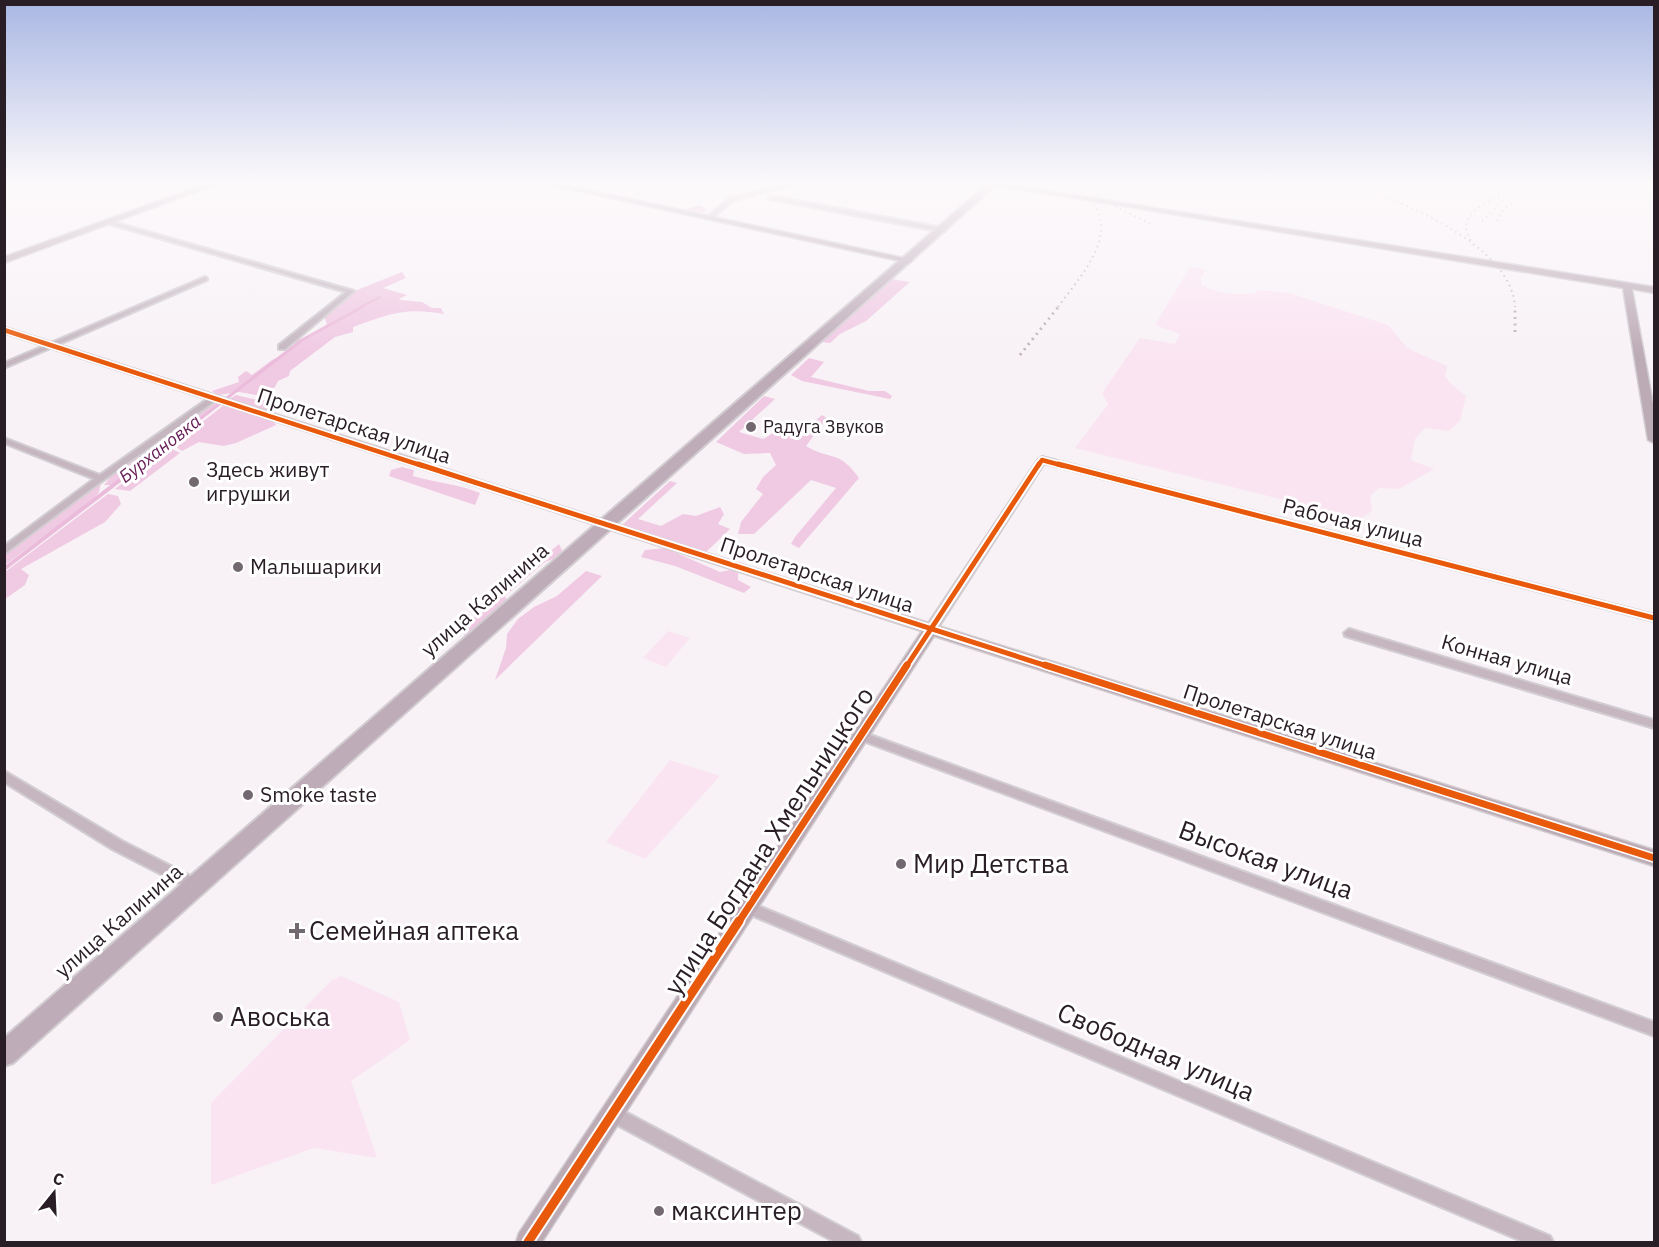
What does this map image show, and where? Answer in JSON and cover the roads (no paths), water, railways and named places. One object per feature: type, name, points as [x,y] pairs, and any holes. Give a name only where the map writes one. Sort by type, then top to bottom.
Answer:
[{"type":"main road","name":"улица Калинина","points":[[4,1054],[931,240]]},
{"type":"street","points":[[4,260],[58,240]]},
{"type":"street","points":[[172,240],[351,291],[282,347]]},
{"type":"street","points":[[815,240],[909,260]]},
{"type":"street","points":[[1345,240],[1654,290]]},
{"type":"street","points":[[4,366],[205,279]]},
{"type":"street","points":[[1627,286],[1654,440]]},
{"type":"street","name":"Пролетарская улица","points":[[4,330],[606,525],[1654,858]]},
{"type":"street","points":[[4,550],[100,478],[221,400]]},
{"type":"street","points":[[4,440],[100,478]]},
{"type":"street","name":"Рабочая улица","points":[[1042,460],[1654,618]]},
{"type":"street","name":"улица Богдана Хмельницкого","points":[[528,1242],[1042,460]]},
{"type":"street","name":"Конная улица","points":[[1349,633],[1654,724]]},
{"type":"street","name":"Высокая улица","points":[[862,736],[1654,1029]]},
{"type":"street","points":[[4,776],[117,845],[195,885]]},
{"type":"street","name":"Свободная улица","points":[[749,908],[1544,1242]]},
{"type":"street","points":[[614,1114],[852,1242]]},
{"type":"waterway","name":"Бурхановка","points":[[361,307],[380,297]]},
{"type":"waterway","name":"Бурхановка","points":[[139,466],[302,340],[364,306]]},
{"type":"waterway","name":"Бурхановка","points":[[4,569],[141,464]]},
{"type":"railway","points":[[1058,307],[1092,258],[1099,240]]},
{"type":"railway","points":[[1468,240],[1473,244]]},
{"type":"railway","points":[[1473,244],[1494,263],[1509,284],[1515,307]]},
{"type":"railway","points":[[1020,355],[1059,306]]},
{"type":"railway","points":[[1515,307],[1515,332]]},
{"type":"place","name":"Радуга Звуков","points":[[751,427]]},
{"type":"place","name":"Здесь живут игрушки","points":[[194,482]]},
{"type":"place","name":"Малышарики","points":[[238,567]]},
{"type":"place","name":"Smoke taste","points":[[248,795]]},
{"type":"place","name":"Мир Детства","points":[[901,864]]},
{"type":"place","name":"Семейная аптека","points":[[297,931]]},
{"type":"place","name":"Авоська","points":[[218,1017]]},
{"type":"place","name":"максинтер","points":[[659,1211]]}]
